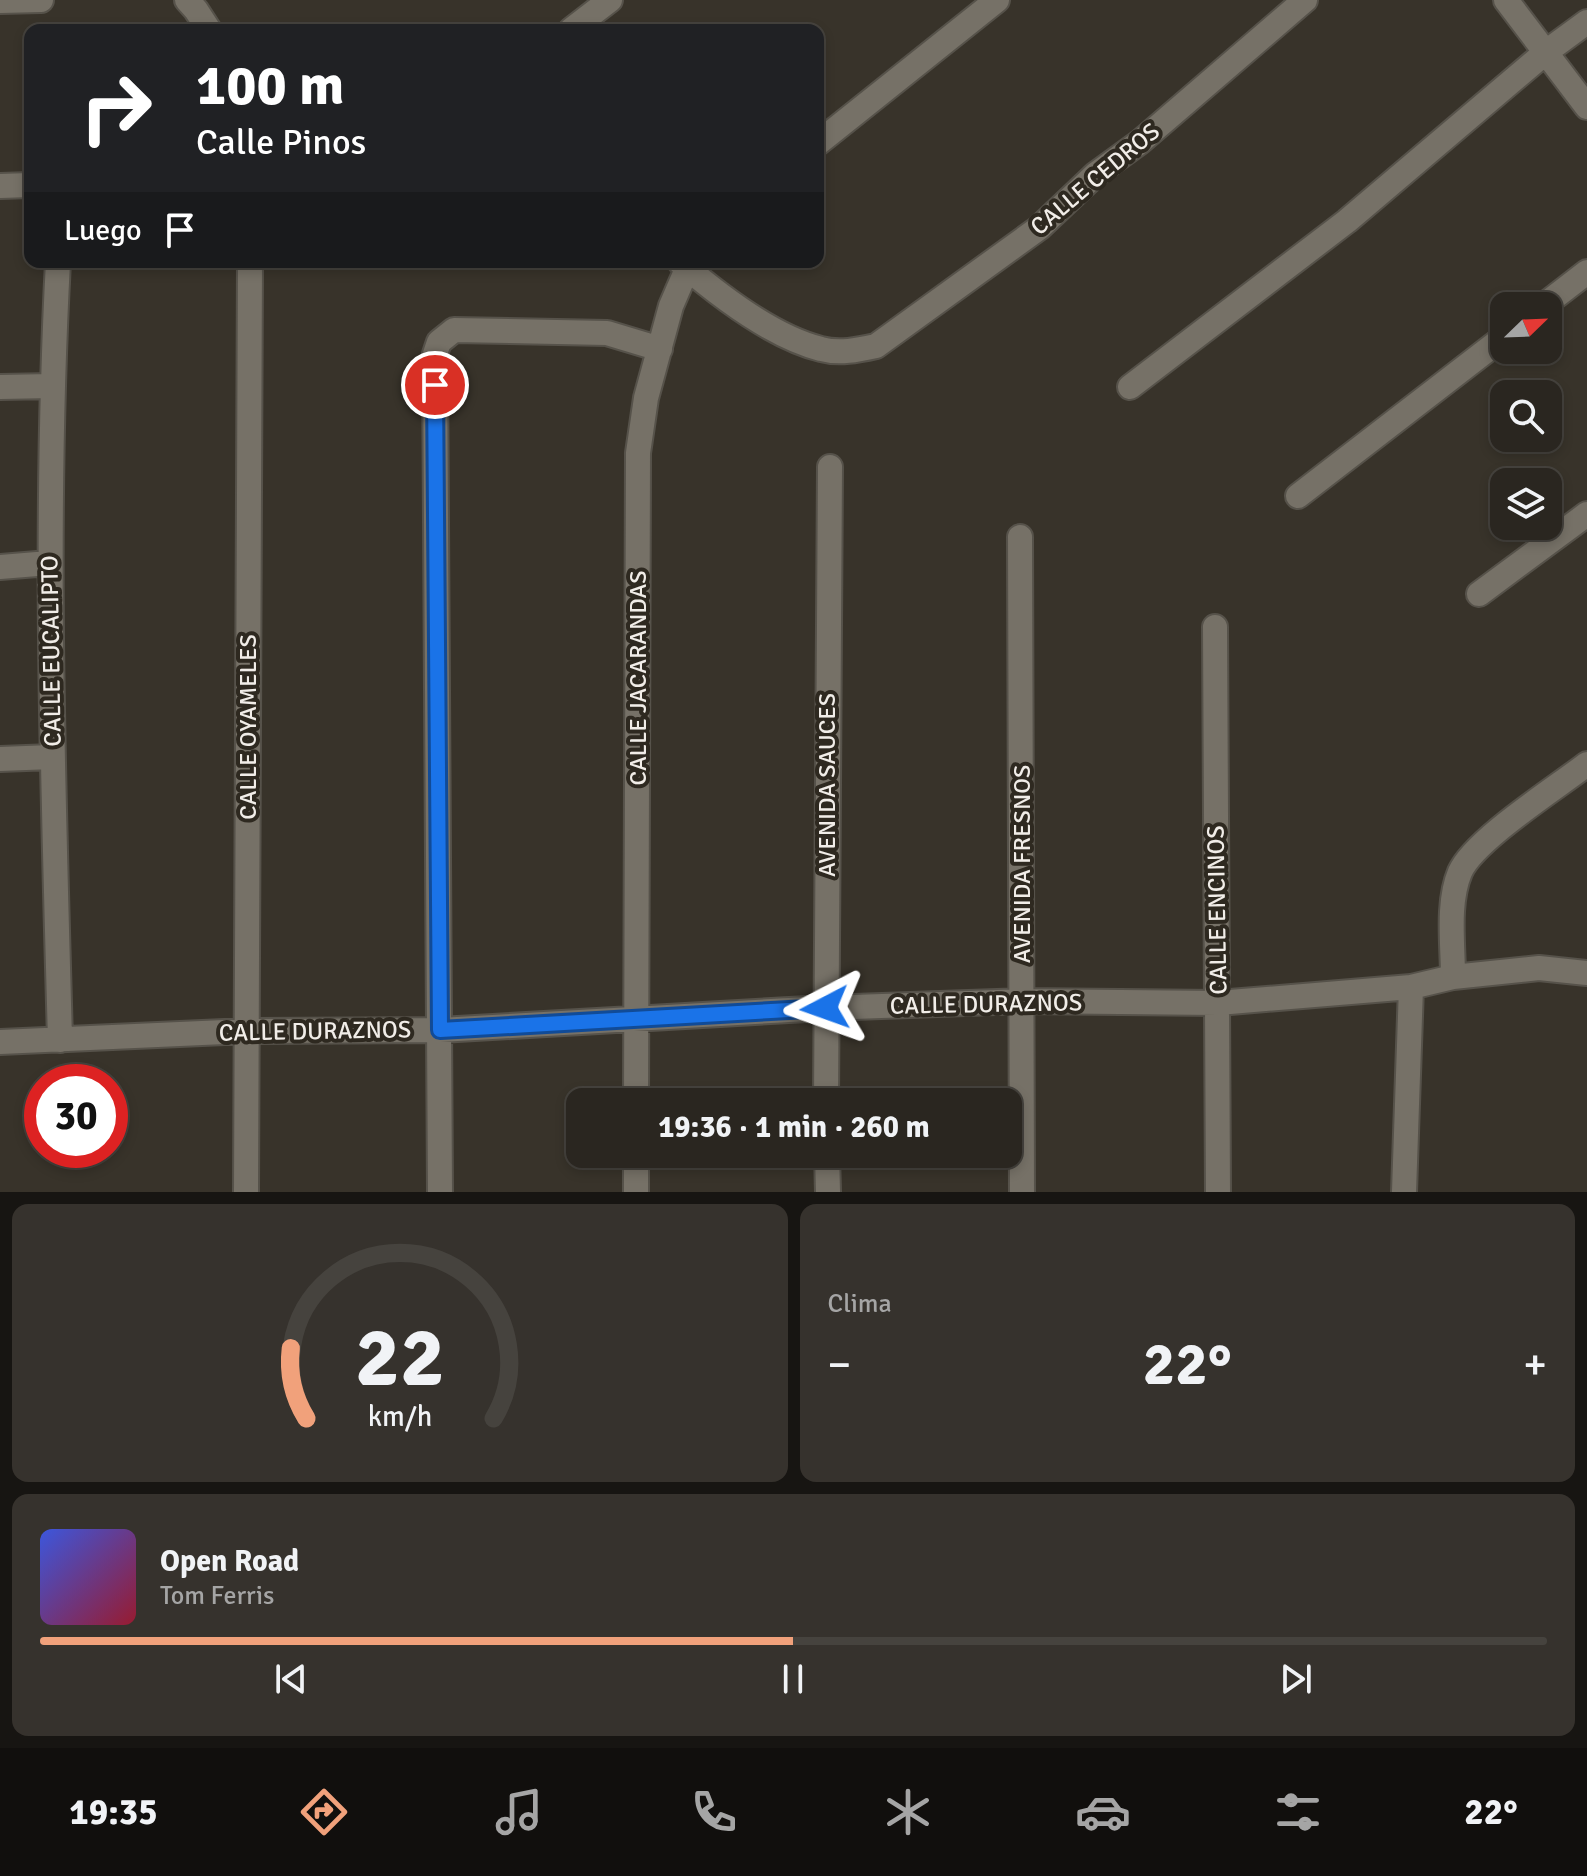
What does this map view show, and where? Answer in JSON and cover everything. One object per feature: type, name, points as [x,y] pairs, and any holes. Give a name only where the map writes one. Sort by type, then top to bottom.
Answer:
[{"type":"street","points":[[0,1],[41,0]]},
{"type":"street","points":[[187,0],[205,24]]},
{"type":"street","points":[[579,24],[610,0]]},
{"type":"street","points":[[824,138],[997,0]]},
{"type":"street","name":"CALLE CEDROS","points":[[690,268],[730,304],[797,340],[822,350],[852,351],[876,346],[1039,228],[1096,174],[1140,142],[1305,0]]},
{"type":"street","points":[[1506,0],[1587,107]]},
{"type":"street","points":[[1130,387],[1347,221],[1546,52],[1587,22]]},
{"type":"street","points":[[0,186],[24,185]]},
{"type":"street","name":"CALLE EUCALIPTO","points":[[58,268],[49,563],[60,1040]]},
{"type":"street","name":"CALLE OYAMELES","points":[[246,1192],[250,268]]},
{"type":"street","name":"CALLE JACARANDAS","points":[[636,1088],[638,453],[646,398],[684,268]]},
{"type":"street","points":[[1561,292],[1587,272]]},
{"type":"street","points":[[440,1192],[435,354],[439,342],[454,330],[607,333],[660,349]]},
{"type":"street","points":[[1298,496],[1490,348]]},
{"type":"street","points":[[0,387],[52,386]]},
{"type":"street","name":"AVENIDA SAUCES","points":[[826,1088],[830,467]]},
{"type":"street","points":[[1479,594],[1587,514]]},
{"type":"street","name":"AVENIDA FRESNOS","points":[[1020,537],[1022,1192]]},
{"type":"street","points":[[0,567],[49,563]]},
{"type":"street","name":"CALLE ENCINOS","points":[[1215,627],[1218,1192]]},
{"type":"street","points":[[0,759],[52,757]]},
{"type":"street","points":[[1453,977],[1453,902],[1460,872],[1476,848],[1587,764]]},
{"type":"street","name":"CALLE DURAZNOS","points":[[0,1042],[247,1031],[440,1030],[825,1008],[1022,1001],[1218,1003],[1411,987],[1453,977],[1539,968],[1587,973]]},
{"type":"street","points":[[1404,1192],[1411,987]]},
{"type":"street","points":[[636,1168],[636,1192]]},
{"type":"street","points":[[827,1168],[828,1192]]},
{"type":"route","points":[[435,385],[440,1030],[825,1008]]}]
